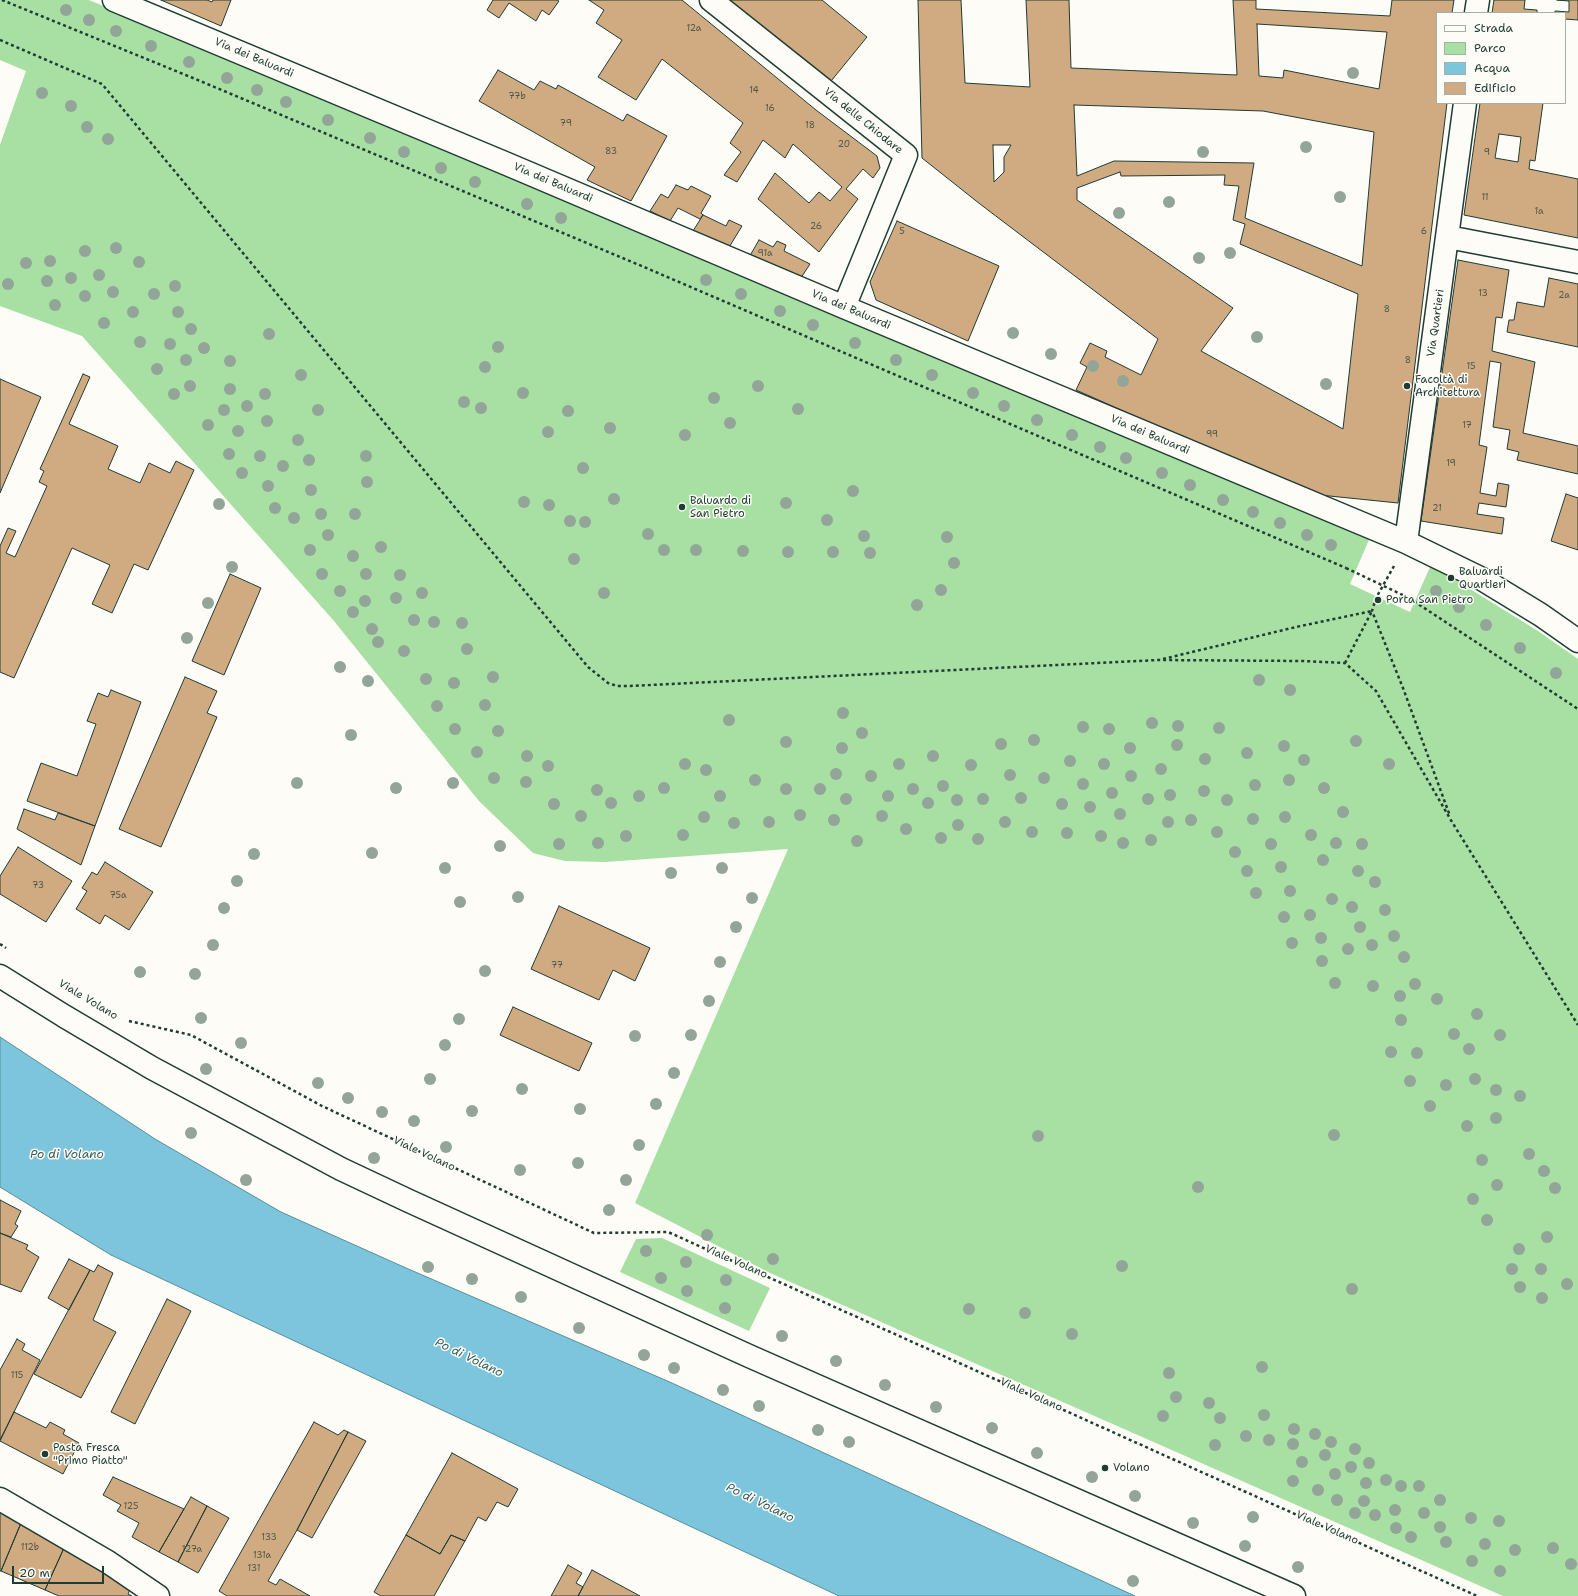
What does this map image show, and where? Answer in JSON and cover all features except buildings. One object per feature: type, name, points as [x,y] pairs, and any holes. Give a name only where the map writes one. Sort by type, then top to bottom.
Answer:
[{"type":"street","name":"Via dei Baluardi","points":[[114,0],[1406,542],[1482,580],[1541,615],[1578,641]]},
{"type":"street","name":"Via delle Chiodare","points":[[711,0],[906,155],[844,307]]},
{"type":"street","points":[[1476,12],[1478,0]]},
{"type":"street","name":"Via Quartieri","points":[[1406,542],[1465,104]]},
{"type":"street","points":[[1448,237],[1578,262]]},
{"type":"street","points":[[0,976],[64,1016],[166,1075],[348,1172],[749,1356],[1294,1596]]},
{"type":"street","points":[[0,1499],[108,1562],[158,1596]]},
{"type":"path","points":[[2,0],[637,264],[1346,568],[1409,598],[1578,709]]},
{"type":"path","points":[[0,40],[102,84],[588,667],[608,683],[617,686],[630,686],[1158,660],[1303,661],[1345,663],[1376,691],[1452,822],[1578,1025]]},
{"type":"path","points":[[1345,663],[1372,611],[1376,598],[1406,542]]},
{"type":"path","points":[[1158,660],[1296,627],[1372,611]]},
{"type":"path","points":[[1372,611],[1403,688],[1452,822]]},
{"type":"path","points":[[0,944],[6,948]]},
{"type":"path","name":"Viale Volano","points":[[122,1019],[191,1034],[322,1106],[594,1233],[668,1232],[1477,1596]]},
{"type":"green space","points":[[0,0],[89,0],[215,52],[1371,535],[1350,584],[1410,612],[1431,565],[1538,631],[1578,659],[1578,1596],[1503,1596],[770,1273],[635,1203],[788,849],[605,862],[565,861],[533,853],[479,801],[334,621],[82,336],[0,306],[0,145],[26,71],[0,60]]},
{"type":"green space","points":[[662,1238],[770,1288],[749,1331],[620,1272],[636,1239]]},
{"type":"water","name":"Po di Volano","points":[[0,1037],[155,1139],[281,1212],[406,1268],[672,1383],[1135,1596],[839,1596],[111,1255],[0,1187]]},
{"type":"place","name":"Facoltà di Architettura","points":[[1407,386]]},
{"type":"place","name":"Baluardo di San Pietro","points":[[682,507]]},
{"type":"place","name":"Baluardi Quartieri","points":[[1451,578]]},
{"type":"place","name":"Porta San Pietro","points":[[1378,600]]},
{"type":"place","name":"Pasta Fresca \"Primo Piatto\"","points":[[45,1454]]},
{"type":"place","name":"Volano","points":[[1105,1468]]}]
